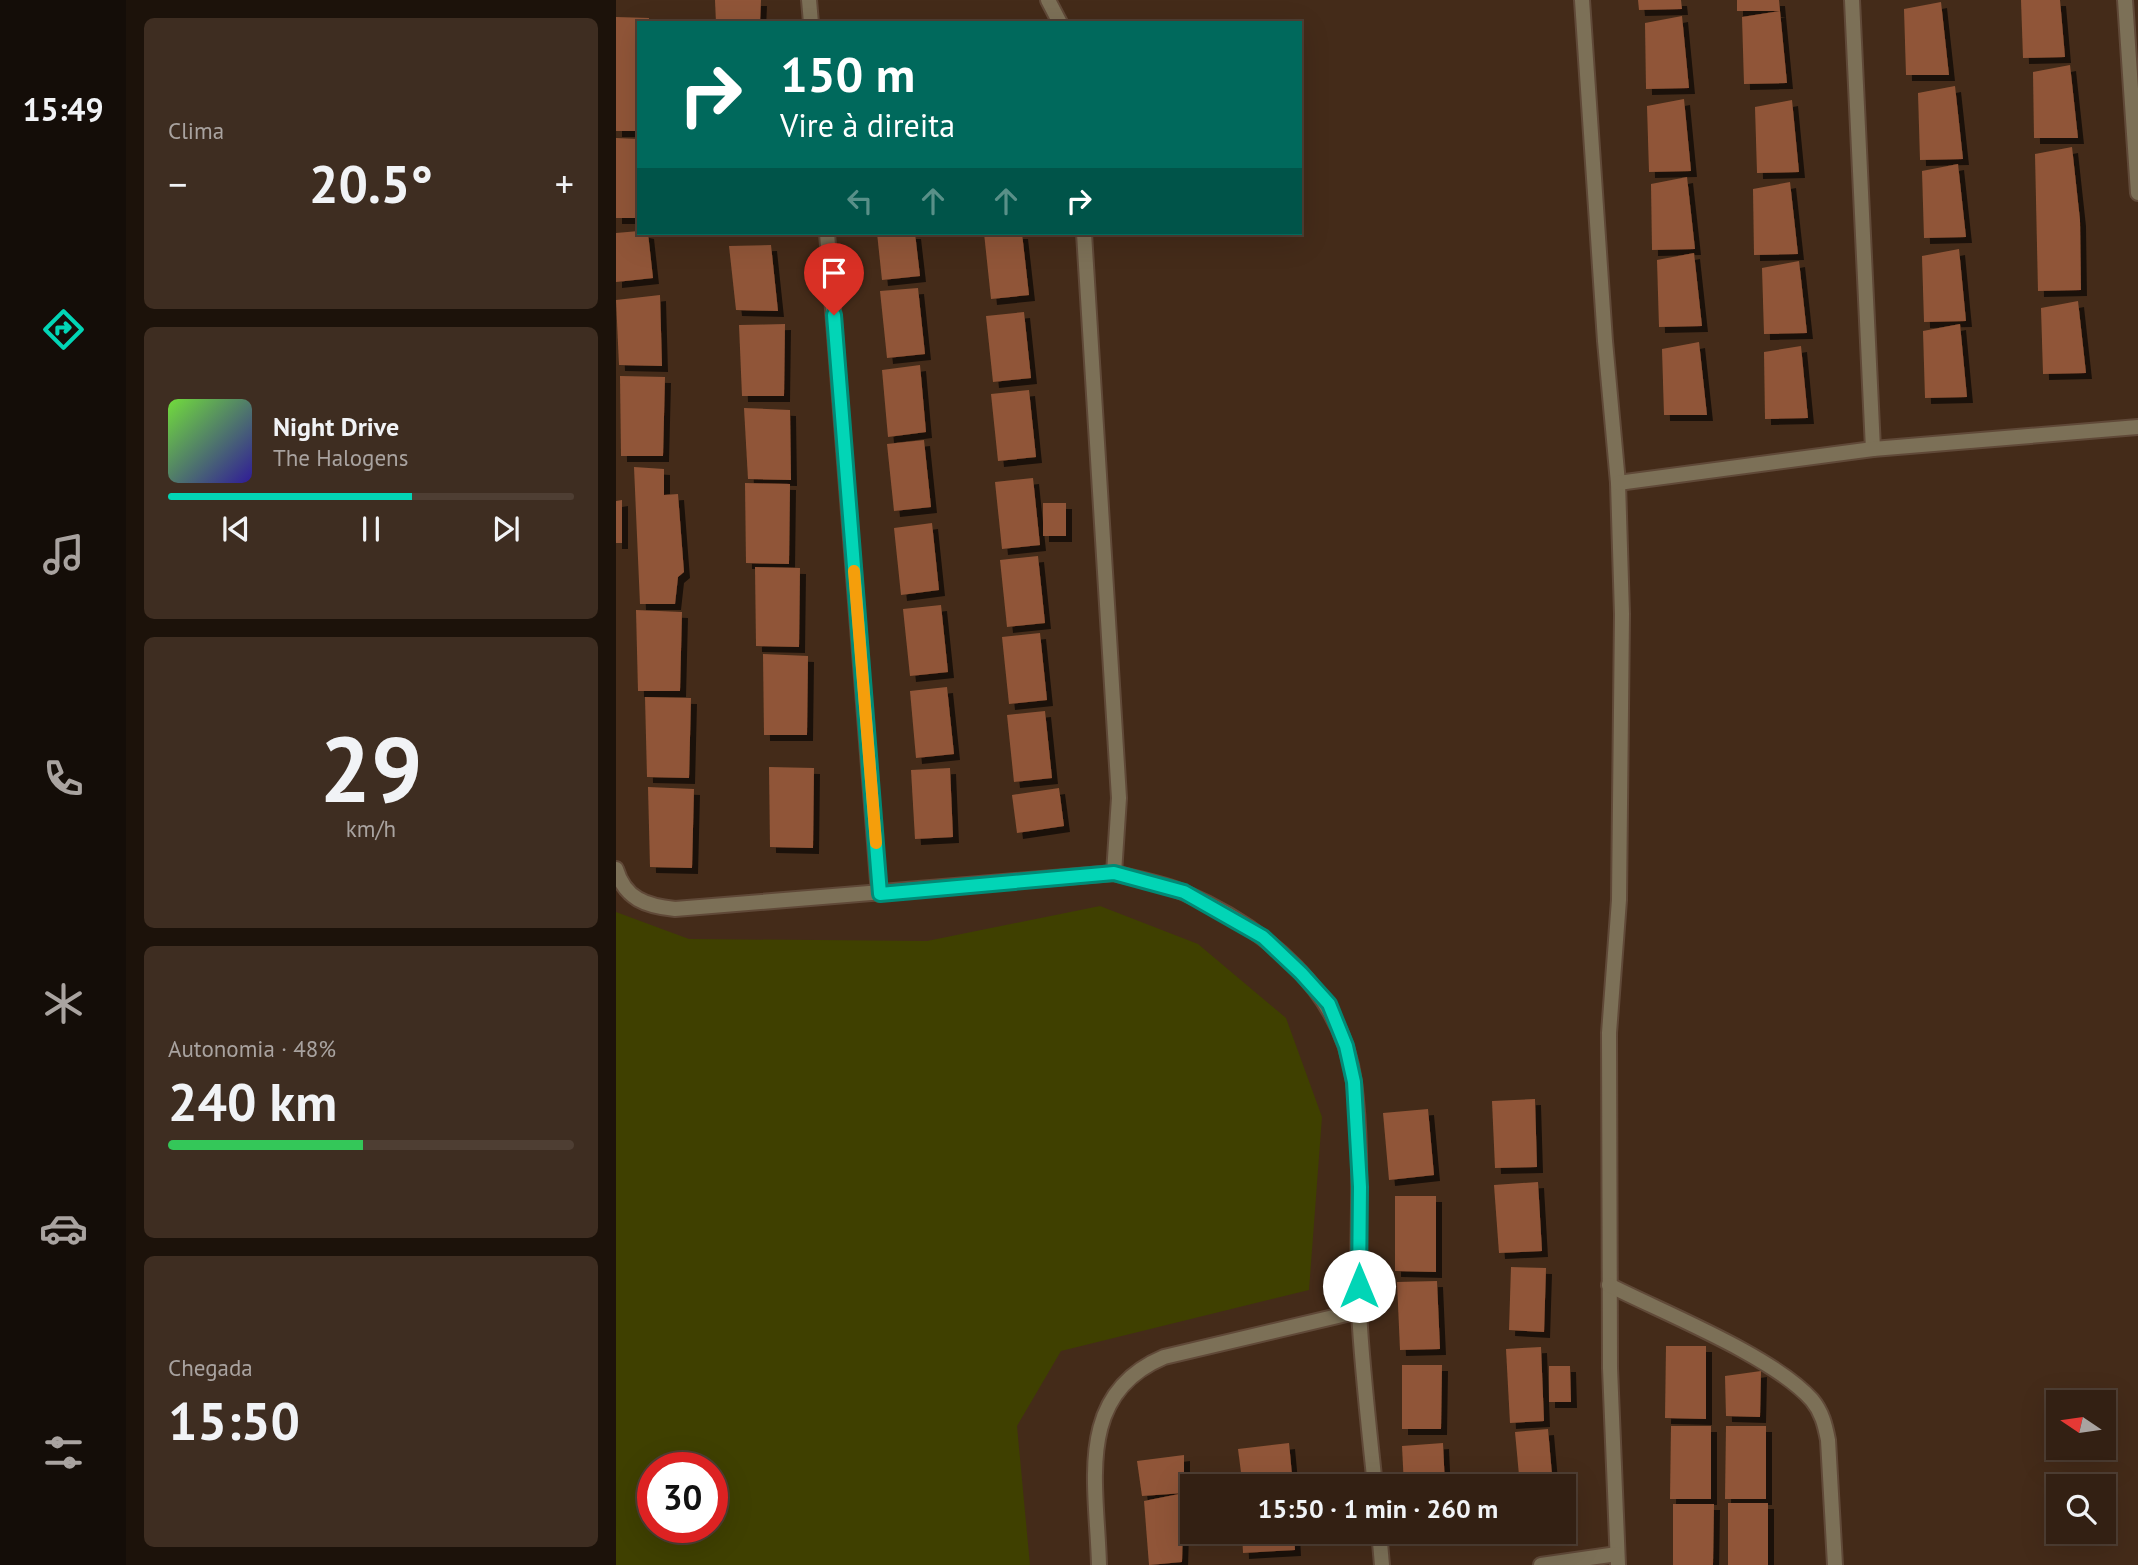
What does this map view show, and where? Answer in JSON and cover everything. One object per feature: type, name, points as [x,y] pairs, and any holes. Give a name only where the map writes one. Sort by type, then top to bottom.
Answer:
[{"type":"street","points":[[809,0],[811,21]]},
{"type":"street","points":[[1048,0],[1059,21]]},
{"type":"street","points":[[1541,1565],[1618,1560],[1609,1285],[1609,1033],[1619,901],[1621,758],[1618,483],[1605,341],[1582,0]]},
{"type":"street","points":[[1852,0],[1873,449]]},
{"type":"street","points":[[2125,0],[2138,193]]},
{"type":"street","points":[[827,235],[880,894]]},
{"type":"street","points":[[1084,235],[1119,798],[1114,873]]},
{"type":"street","points":[[1618,483],[1873,449],[2138,427]]},
{"type":"street","points":[[616,869],[627,892],[637,900]]},
{"type":"street","points":[[616,891],[652,906],[675,909],[1114,873],[1184,892],[1254,931],[1301,973],[1329,1004],[1346,1046],[1354,1082],[1360,1187],[1359,1311],[1374,1474]]},
{"type":"street","points":[[1609,1285],[1737,1349],[1774,1370],[1812,1400],[1824,1420],[1828,1440],[1835,1565]]},
{"type":"street","points":[[1100,1565],[1097,1449],[1102,1419],[1111,1397],[1124,1381],[1141,1367],[1164,1357],[1359,1311]]},
{"type":"street","points":[[1380,1544],[1382,1565]]},
{"type":"shaded area","points":[[1100,906],[1198,944],[1286,1018],[1322,1117],[1309,1290],[1061,1351],[1017,1426],[1030,1565],[616,1565],[616,912],[689,939],[927,941]]},
{"type":"building","points":[[715,0],[761,0],[760,21],[716,21]]},
{"type":"building","points":[[1638,0],[1681,0],[1682,9],[1639,10]]},
{"type":"building","points":[[1737,0],[1779,0],[1780,11],[1737,11]]},
{"type":"building","points":[[2021,0],[2060,0],[2065,57],[2023,58]]},
{"type":"building","points":[[1941,2],[1949,75],[1906,75],[1904,9]]},
{"type":"building","points":[[1780,11],[1787,83],[1744,84],[1742,17]]},
{"type":"building","points":[[1682,16],[1689,88],[1646,89],[1645,23]]},
{"type":"building","points":[[616,17],[649,18],[649,21],[637,21],[637,131],[616,131]]},
{"type":"building","points":[[2070,65],[2078,138],[2034,138],[2033,72]]},
{"type":"building","points":[[1955,86],[1963,159],[1920,160],[1918,93]]},
{"type":"building","points":[[1684,99],[1691,171],[1649,172],[1647,106]]},
{"type":"building","points":[[1792,100],[1799,172],[1757,173],[1755,107]]},
{"type":"building","points":[[616,138],[637,139],[637,218],[616,218]]},
{"type":"building","points":[[2072,147],[2080,220],[2081,290],[2038,291],[2035,154]]},
{"type":"building","points":[[1958,164],[1966,237],[1924,238],[1922,171]]},
{"type":"building","points":[[1687,177],[1695,249],[1652,250],[1651,184]]},
{"type":"building","points":[[1790,182],[1798,254],[1754,255],[1753,189]]},
{"type":"building","points":[[637,231],[637,235],[648,235],[653,278],[616,282],[616,233]]},
{"type":"building","points":[[877,235],[915,235],[920,276],[882,280]]},
{"type":"building","points":[[984,235],[1022,235],[1029,295],[991,299]]},
{"type":"building","points":[[771,245],[778,311],[736,310],[729,246]]},
{"type":"building","points":[[1959,249],[1966,321],[1924,322],[1922,256]]},
{"type":"building","points":[[1694,253],[1702,326],[1659,327],[1657,260]]},
{"type":"building","points":[[1799,261],[1807,333],[1764,334],[1762,268]]},
{"type":"building","points":[[918,288],[925,354],[887,358],[880,291]]},
{"type":"building","points":[[660,295],[662,366],[619,365],[616,300]]},
{"type":"building","points":[[2078,301],[2086,373],[2043,374],[2041,308]]},
{"type":"building","points":[[1024,312],[1031,378],[993,382],[986,316]]},
{"type":"building","points":[[785,324],[784,396],[742,396],[739,325]]},
{"type":"building","points":[[1960,324],[1967,397],[1925,398],[1923,331]]},
{"type":"building","points":[[1699,342],[1707,415],[1664,415],[1662,349]]},
{"type":"building","points":[[1801,346],[1808,418],[1765,419],[1764,352]]},
{"type":"building","points":[[920,365],[926,432],[888,437],[882,370]]},
{"type":"building","points":[[620,376],[665,377],[663,456],[621,456]]},
{"type":"building","points":[[1029,390],[1036,457],[998,461],[991,394]]},
{"type":"building","points":[[744,408],[790,410],[791,480],[748,479]]},
{"type":"building","points":[[924,440],[931,507],[894,511],[887,444]]},
{"type":"building","points":[[634,467],[664,469],[664,495],[678,494],[684,572],[678,577],[675,604],[640,604]]},
{"type":"building","points":[[1033,478],[1040,545],[1002,549],[995,482]]},
{"type":"building","points":[[745,483],[790,484],[789,564],[746,563]]},
{"type":"building","points":[[622,500],[622,543],[616,543],[616,501]]},
{"type":"building","points":[[1043,503],[1066,503],[1066,536],[1043,536]]},
{"type":"building","points":[[932,523],[939,590],[901,595],[894,528]]},
{"type":"building","points":[[1038,556],[1045,623],[1007,627],[1000,560]]},
{"type":"building","points":[[755,567],[800,568],[799,647],[756,646]]},
{"type":"building","points":[[941,605],[948,672],[910,676],[903,609]]},
{"type":"building","points":[[636,610],[682,612],[680,691],[638,691]]},
{"type":"building","points":[[1040,633],[1047,700],[1009,704],[1002,637]]},
{"type":"building","points":[[763,654],[808,656],[807,735],[764,735]]},
{"type":"building","points":[[947,687],[954,754],[916,758],[910,691]]},
{"type":"building","points":[[645,697],[691,698],[689,778],[647,777]]},
{"type":"building","points":[[1045,711],[1052,778],[1014,782],[1007,715]]},
{"type":"building","points":[[769,767],[814,768],[813,848],[770,847]]},
{"type":"building","points":[[950,768],[953,837],[915,839],[911,770]]},
{"type":"building","points":[[648,787],[694,789],[692,868],[650,867]]},
{"type":"building","points":[[1059,788],[1064,826],[1017,833],[1012,795]]},
{"type":"building","points":[[1535,1099],[1537,1167],[1495,1168],[1492,1101]]},
{"type":"building","points":[[1428,1109],[1434,1175],[1389,1180],[1383,1113]]},
{"type":"building","points":[[1538,1182],[1542,1251],[1499,1253],[1494,1185]]},
{"type":"building","points":[[1395,1196],[1436,1196],[1436,1272],[1395,1271]]},
{"type":"building","points":[[1511,1267],[1546,1268],[1544,1332],[1509,1330]]},
{"type":"building","points":[[1437,1281],[1440,1349],[1400,1350],[1397,1282]]},
{"type":"building","points":[[1666,1346],[1706,1346],[1706,1419],[1665,1418]]},
{"type":"building","points":[[1541,1347],[1544,1421],[1510,1423],[1506,1349]]},
{"type":"building","points":[[1402,1365],[1442,1365],[1441,1429],[1402,1429]]},
{"type":"building","points":[[1549,1366],[1570,1366],[1571,1402],[1549,1402]]},
{"type":"building","points":[[1761,1371],[1760,1417],[1726,1416],[1725,1376]]},
{"type":"building","points":[[1671,1426],[1711,1426],[1711,1499],[1670,1499]]},
{"type":"building","points":[[1726,1426],[1766,1426],[1766,1499],[1725,1499]]},
{"type":"building","points":[[1548,1429],[1552,1474],[1519,1474],[1515,1432]]},
{"type":"building","points":[[1289,1443],[1292,1474],[1241,1474],[1238,1449]]},
{"type":"building","points":[[1443,1443],[1444,1474],[1403,1474],[1402,1446]]},
{"type":"building","points":[[1184,1455],[1180,1493],[1142,1496],[1137,1461]]},
{"type":"building","points":[[1180,1494],[1182,1562],[1149,1565],[1144,1501]]},
{"type":"building","points":[[1728,1503],[1768,1503],[1768,1565],[1728,1565]]},
{"type":"building","points":[[1673,1504],[1714,1504],[1713,1565],[1673,1565]]},
{"type":"building","points":[[1243,1544],[1295,1544],[1295,1550],[1243,1553]]},
{"type":"slow traffic","points":[[854,571],[876,843]]},
{"type":"route","points":[[834,315],[880,894],[1114,873],[1184,892],[1263,937],[1329,1004],[1346,1046],[1354,1082],[1360,1187],[1359,1286]]}]
